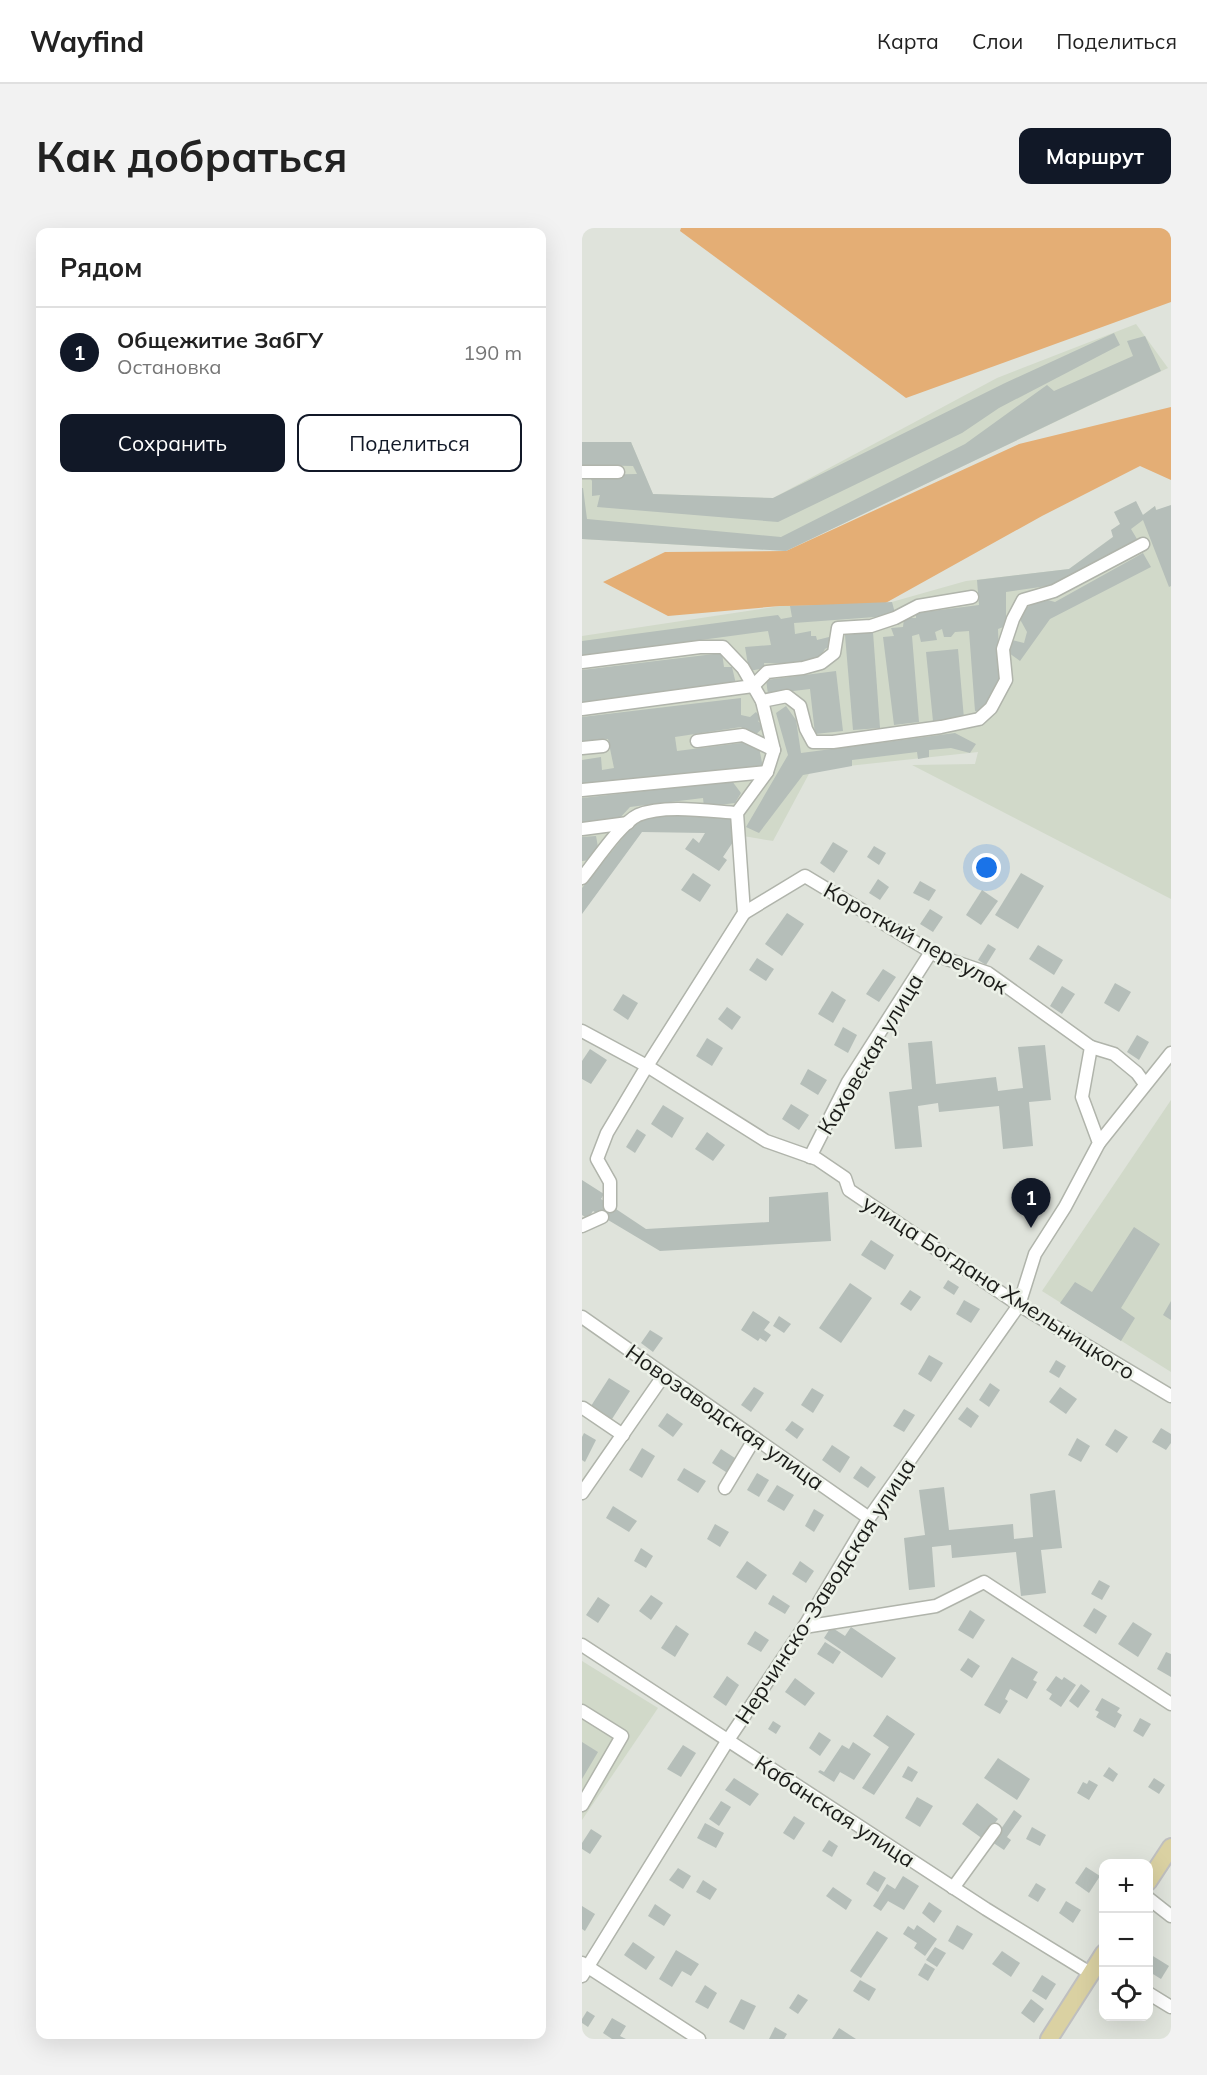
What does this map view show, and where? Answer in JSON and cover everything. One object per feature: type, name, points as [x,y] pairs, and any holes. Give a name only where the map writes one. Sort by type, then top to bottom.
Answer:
[{"type":"main road","points":[[1153,1876],[1171,1847]]},
{"type":"main road","points":[[1049,2039],[1099,1963]]},
{"type":"street","points":[[582,472],[618,472]]},
{"type":"street","points":[[762,701],[787,696],[800,706],[806,729],[813,742],[833,742],[941,727],[979,719],[991,708],[1006,681],[1003,649],[1013,619],[1023,600],[1054,591],[1143,544]]},
{"type":"street","points":[[582,709],[753,686],[767,672],[803,668],[821,663],[834,653],[838,628],[871,626],[895,618],[918,606],[972,597]]},
{"type":"street","points":[[582,662],[700,647],[723,647],[742,668],[762,701],[774,750],[767,772],[737,813],[744,913],[647,1066],[607,1133],[597,1159],[610,1182],[610,1206]]},
{"type":"street","points":[[697,741],[743,735],[774,750]]},
{"type":"street","points":[[582,748],[603,746]]},
{"type":"street","points":[[582,790],[767,772]]},
{"type":"street","points":[[582,878],[588,865],[637,815],[656,810],[737,813]]},
{"type":"street","points":[[582,829],[628,823]]},
{"type":"street","name":"Короткий переулок","points":[[744,913],[805,876],[931,952],[988,973],[1091,1047],[1114,1054],[1137,1073],[1145,1084]]},
{"type":"street","name":"Каховская улица","points":[[810,1157],[848,1082],[931,952]]},
{"type":"street","name":"улица Богдана Хмельницкого","points":[[582,1031],[647,1066],[766,1141],[817,1159],[845,1178],[849,1190],[1019,1305],[1171,1396]]},
{"type":"street","points":[[1091,1047],[1082,1097],[1099,1143]]},
{"type":"street","points":[[1099,1143],[1171,1053]]},
{"type":"street","name":"Нерчинско-Заводская улица","points":[[584,1969],[728,1740],[804,1627],[869,1518],[1019,1305],[1035,1254],[1065,1207],[1099,1143]]},
{"type":"street","points":[[582,1226],[602,1217]]},
{"type":"street","name":"Новозаводская улица","points":[[582,1317],[869,1518]]},
{"type":"street","points":[[582,1493],[664,1375]]},
{"type":"street","points":[[583,1408],[623,1435]]},
{"type":"street","points":[[725,1488],[755,1438]]},
{"type":"street","points":[[804,1627],[936,1606],[984,1582],[1171,1704]]},
{"type":"street","name":"Кабанская улица","points":[[582,1645],[953,1888],[1099,1963]]},
{"type":"street","points":[[582,1711],[622,1736],[582,1805]]},
{"type":"street","points":[[953,1888],[995,1830]]},
{"type":"street","points":[[1153,1901],[1171,1916]]},
{"type":"street","points":[[584,1969],[699,2039]]},
{"type":"street","points":[[1153,1996],[1171,2007]]},
{"type":"shaded area","points":[[681,228],[1171,228],[1171,302],[906,398],[680,231]]},
{"type":"shaded area","points":[[1136,324],[1168,368],[786,551],[582,539],[582,442],[631,442],[653,494],[773,498],[997,378]]},
{"type":"shaded area","points":[[1171,407],[1171,480],[1140,466],[1042,516],[882,605],[780,606],[668,616],[603,582],[665,552],[786,551],[1019,444]]},
{"type":"shaded area","points":[[1155,506],[1171,549],[1171,899],[912,765],[975,764],[978,752],[811,770],[773,841],[647,820],[582,906],[582,636],[780,606],[881,605],[966,581],[1069,569]]},
{"type":"shaded area","points":[[1171,1100],[1171,1372],[1042,1291]]},
{"type":"shaded area","points":[[582,1661],[658,1708],[582,1820]]},
{"type":"building","points":[[1114,333],[1120,345],[999,408],[962,433],[778,522],[597,507],[600,495],[592,496],[592,481],[589,475],[637,474],[633,466],[582,465],[582,442],[631,442],[653,494],[773,498],[1005,383]]},
{"type":"building","points":[[1145,336],[1161,371],[786,551],[582,539],[582,488],[587,519],[781,537],[965,444],[1047,385],[1054,391],[1133,356],[1127,341]]},
{"type":"building","points":[[1136,501],[1143,515],[1155,506],[1156,510],[1171,505],[1171,586],[1169,587],[1143,520],[1131,529],[1137,539],[1061,584],[1006,592],[1006,626],[998,629],[1000,683],[980,712],[975,711],[969,631],[955,632],[951,637],[944,637],[942,629],[935,632],[937,640],[921,642],[919,634],[912,636],[919,722],[894,725],[883,637],[894,636],[891,628],[903,627],[904,618],[916,618],[916,613],[979,605],[977,580],[1069,569],[1113,537],[1111,530],[1120,524],[1114,512]]},
{"type":"building","points":[[1143,553],[1151,567],[1050,619],[1020,661],[1009,653],[1012,640],[1024,643],[1027,632],[1016,612],[1044,599],[1055,602]]},
{"type":"building","points":[[892,602],[895,613],[875,617],[794,623],[795,634],[811,631],[811,636],[816,636],[817,640],[829,637],[831,646],[825,649],[819,659],[796,664],[764,663],[765,668],[749,671],[745,647],[771,645],[768,631],[582,656],[582,641],[778,615],[781,619],[792,617],[790,606]]},
{"type":"building","points":[[873,632],[880,728],[853,730],[845,635]]},
{"type":"building","points":[[958,649],[964,719],[933,721],[926,652]]},
{"type":"building","points":[[722,653],[724,667],[732,667],[736,684],[582,703],[582,670]]},
{"type":"building","points":[[836,671],[843,731],[815,734],[810,689],[768,694],[766,680]]},
{"type":"building","points":[[741,698],[741,715],[750,717],[756,712],[762,719],[758,721],[764,727],[754,736],[741,727],[675,737],[677,751],[749,742],[754,748],[759,747],[763,768],[582,789],[582,760],[601,757],[602,770],[614,768],[608,739],[582,743],[582,717]]},
{"type":"building","points":[[786,706],[796,720],[801,753],[955,733],[976,744],[970,753],[951,748],[929,750],[929,757],[918,759],[917,752],[852,760],[852,766],[803,775],[759,833],[746,827],[788,755],[776,713]]},
{"type":"building","points":[[732,781],[741,793],[735,803],[704,807],[703,798],[630,807],[618,820],[582,824],[582,798]]},
{"type":"building","points":[[659,813],[734,818],[733,842],[723,857],[727,860],[719,871],[685,849],[693,838],[699,843],[705,833],[642,832],[582,914],[582,888],[638,819]]},
{"type":"building","points":[[596,836],[598,847],[591,860],[582,861],[582,837]]},
{"type":"building","points":[[833,842],[848,851],[834,873],[820,863]]},
{"type":"building","points":[[874,846],[886,853],[879,865],[867,857]]},
{"type":"building","points":[[693,873],[711,885],[700,902],[681,890]]},
{"type":"building","points":[[1021,873],[1044,886],[1018,929],[995,915]]},
{"type":"building","points":[[878,879],[889,887],[880,900],[869,893]]},
{"type":"building","points":[[920,881],[936,890],[929,901],[913,893]]},
{"type":"building","points":[[982,890],[998,901],[981,925],[966,915]]},
{"type":"building","points":[[930,909],[943,917],[933,932],[920,924]]},
{"type":"building","points":[[787,913],[804,924],[782,956],[765,944]]},
{"type":"building","points":[[988,944],[996,949],[986,965],[978,960]]},
{"type":"building","points":[[1038,945],[1063,960],[1054,975],[1029,959]]},
{"type":"building","points":[[757,958],[774,969],[766,981],[749,970]]},
{"type":"building","points":[[883,969],[896,977],[879,1002],[866,994]]},
{"type":"building","points":[[1115,983],[1131,992],[1119,1012],[1104,1003]]},
{"type":"building","points":[[1062,986],[1075,994],[1062,1014],[1050,1006]]},
{"type":"building","points":[[832,991],[846,1000],[833,1023],[818,1014]]},
{"type":"building","points":[[623,994],[638,1003],[628,1020],[613,1010]]},
{"type":"building","points":[[727,1007],[741,1017],[732,1030],[718,1019]]},
{"type":"building","points":[[843,1027],[857,1035],[848,1053],[834,1045]]},
{"type":"building","points":[[1137,1035],[1149,1042],[1139,1060],[1127,1052]]},
{"type":"building","points":[[707,1038],[723,1048],[712,1066],[696,1056]]},
{"type":"building","points":[[932,1041],[936,1084],[996,1077],[998,1091],[1023,1088],[1018,1047],[1045,1045],[1051,1100],[1029,1102],[1033,1146],[1003,1149],[999,1106],[939,1112],[938,1103],[918,1106],[922,1147],[895,1149],[889,1092],[912,1089],[908,1043]]},
{"type":"building","points":[[590,1049],[607,1060],[591,1084],[582,1079],[582,1061]]},
{"type":"building","points":[[808,1069],[827,1080],[818,1095],[800,1084]]},
{"type":"building","points":[[791,1104],[809,1115],[799,1130],[782,1119]]},
{"type":"building","points":[[663,1105],[684,1118],[672,1138],[651,1124]]},
{"type":"building","points":[[637,1129],[646,1135],[635,1153],[626,1147]]},
{"type":"building","points":[[707,1132],[725,1145],[713,1161],[695,1149]]},
{"type":"building","points":[[582,1180],[604,1194],[601,1199],[646,1229],[769,1222],[769,1197],[828,1192],[831,1241],[660,1251],[593,1211],[588,1219],[582,1215]]},
{"type":"building","points":[[1134,1227],[1160,1244],[1121,1308],[1135,1318],[1121,1341],[1060,1303],[1075,1282],[1092,1292]]},
{"type":"building","points":[[871,1240],[894,1255],[885,1270],[861,1255]]},
{"type":"building","points":[[948,1280],[959,1287],[954,1295],[943,1288]]},
{"type":"building","points":[[850,1283],[872,1298],[841,1343],[819,1328]]},
{"type":"building","points":[[910,1290],[921,1297],[911,1311],[900,1304]]},
{"type":"building","points":[[964,1300],[980,1309],[971,1323],[956,1314]]},
{"type":"building","points":[[1171,1301],[1171,1320],[1163,1315]]},
{"type":"building","points":[[753,1311],[770,1322],[764,1330],[771,1335],[766,1342],[760,1338],[758,1341],[741,1330]]},
{"type":"building","points":[[779,1316],[791,1324],[784,1333],[773,1326]]},
{"type":"building","points":[[650,1330],[663,1338],[653,1352],[641,1343]]},
{"type":"building","points":[[929,1355],[943,1363],[931,1382],[918,1374]]},
{"type":"building","points":[[1056,1360],[1066,1366],[1059,1378],[1049,1372]]},
{"type":"building","points":[[609,1378],[630,1391],[612,1419],[591,1406]]},
{"type":"building","points":[[990,1383],[1000,1390],[989,1407],[979,1400]]},
{"type":"building","points":[[754,1387],[764,1393],[751,1412],[741,1405]]},
{"type":"building","points":[[1060,1387],[1077,1399],[1066,1414],[1049,1402]]},
{"type":"building","points":[[812,1388],[824,1395],[813,1413],[801,1405]]},
{"type":"building","points":[[967,1407],[979,1416],[971,1428],[958,1419]]},
{"type":"building","points":[[904,1409],[915,1415],[904,1432],[893,1426]]},
{"type":"building","points":[[667,1413],[683,1424],[673,1437],[658,1426]]},
{"type":"building","points":[[792,1421],[804,1429],[797,1439],[785,1430]]},
{"type":"building","points":[[1161,1428],[1171,1434],[1171,1443],[1166,1450],[1152,1442]]},
{"type":"building","points":[[1115,1429],[1128,1437],[1117,1453],[1105,1445]]},
{"type":"building","points":[[584,1433],[596,1440],[585,1462],[582,1460]]},
{"type":"building","points":[[1077,1438],[1090,1446],[1081,1462],[1068,1455]]},
{"type":"building","points":[[832,1445],[850,1457],[840,1473],[822,1460]]},
{"type":"building","points":[[642,1448],[655,1456],[642,1478],[629,1470]]},
{"type":"building","points":[[721,1449],[738,1460],[729,1474],[712,1463]]},
{"type":"building","points":[[861,1466],[876,1477],[868,1488],[853,1478]]},
{"type":"building","points":[[684,1468],[706,1481],[698,1493],[677,1480]]},
{"type":"building","points":[[757,1473],[769,1480],[759,1497],[747,1490]]},
{"type":"building","points":[[777,1485],[794,1495],[784,1511],[767,1501]]},
{"type":"building","points":[[944,1487],[949,1530],[1013,1524],[1014,1539],[1033,1537],[1030,1494],[1055,1490],[1062,1548],[1041,1550],[1046,1593],[1021,1596],[1016,1552],[952,1558],[951,1545],[932,1547],[935,1587],[909,1590],[904,1538],[925,1535],[919,1490]]},
{"type":"building","points":[[613,1506],[637,1521],[629,1532],[606,1518]]},
{"type":"building","points":[[814,1509],[824,1515],[814,1532],[805,1526]]},
{"type":"building","points":[[715,1524],[729,1532],[720,1547],[707,1539]]},
{"type":"building","points":[[641,1548],[653,1556],[646,1568],[634,1561]]},
{"type":"building","points":[[747,1561],[767,1575],[756,1590],[736,1577]]},
{"type":"building","points":[[800,1561],[814,1571],[806,1583],[792,1574]]},
{"type":"building","points":[[1099,1580],[1110,1586],[1102,1600],[1091,1594]]},
{"type":"building","points":[[651,1595],[663,1603],[651,1620],[639,1611]]},
{"type":"building","points":[[773,1595],[790,1606],[785,1614],[768,1604]]},
{"type":"building","points":[[598,1597],[610,1605],[598,1623],[586,1615]]},
{"type":"building","points":[[1094,1608],[1107,1616],[1096,1634],[1083,1626]]},
{"type":"building","points":[[970,1610],[985,1620],[973,1639],[958,1630]]},
{"type":"building","points":[[1133,1622],[1152,1634],[1138,1657],[1118,1644]]},
{"type":"building","points":[[676,1625],[689,1634],[675,1657],[661,1648]]},
{"type":"building","points":[[831,1627],[845,1636],[851,1627],[896,1658],[882,1678],[824,1638]]},
{"type":"building","points":[[755,1631],[769,1640],[761,1652],[747,1644]]},
{"type":"building","points":[[825,1642],[841,1652],[833,1664],[817,1654]]},
{"type":"building","points":[[1166,1652],[1171,1654],[1171,1677],[1157,1669]]},
{"type":"building","points":[[1012,1657],[1038,1672],[1033,1680],[1037,1682],[1027,1699],[1010,1689],[1005,1699],[1008,1701],[1000,1714],[984,1705]]},
{"type":"building","points":[[968,1658],[980,1666],[972,1678],[960,1670]]},
{"type":"building","points":[[727,1676],[739,1685],[726,1706],[713,1697]]},
{"type":"building","points":[[1056,1676],[1062,1680],[1064,1677],[1076,1685],[1061,1707],[1049,1699],[1052,1694],[1046,1690]]},
{"type":"building","points":[[795,1678],[815,1693],[805,1706],[785,1692]]},
{"type":"building","points":[[1081,1684],[1090,1691],[1078,1708],[1069,1701]]},
{"type":"building","points":[[1102,1698],[1120,1708],[1117,1712],[1122,1715],[1115,1728],[1096,1717],[1099,1712],[1095,1710]]},
{"type":"building","points":[[887,1715],[915,1734],[874,1795],[862,1788],[889,1747],[873,1736]]},
{"type":"building","points":[[1140,1718],[1151,1724],[1143,1737],[1133,1731]]},
{"type":"building","points":[[773,1721],[781,1726],[776,1734],[768,1729]]},
{"type":"building","points":[[819,1732],[831,1740],[820,1756],[809,1748]]},
{"type":"building","points":[[582,1742],[598,1752],[582,1779]]},
{"type":"building","points":[[853,1742],[871,1754],[854,1780],[840,1772],[834,1782],[818,1772],[820,1770],[824,1772],[842,1745],[849,1749]]},
{"type":"building","points":[[683,1745],[696,1753],[681,1777],[667,1769]]},
{"type":"building","points":[[998,1758],[1030,1779],[1017,1800],[984,1778]]},
{"type":"building","points":[[908,1766],[918,1772],[912,1782],[902,1777]]},
{"type":"building","points":[[1109,1767],[1118,1774],[1113,1782],[1103,1776]]},
{"type":"building","points":[[734,1778],[759,1794],[750,1806],[725,1790]]},
{"type":"building","points":[[1154,1778],[1165,1785],[1159,1794],[1148,1787]]},
{"type":"building","points":[[1089,1780],[1098,1785],[1089,1800],[1077,1793],[1083,1782],[1087,1784]]},
{"type":"building","points":[[917,1797],[933,1806],[920,1827],[905,1818]]},
{"type":"building","points":[[721,1801],[731,1807],[719,1826],[709,1819]]},
{"type":"building","points":[[977,1803],[998,1819],[983,1839],[962,1824]]},
{"type":"building","points":[[1014,1810],[1022,1816],[1007,1837],[1011,1840],[1004,1850],[992,1842]]},
{"type":"building","points":[[794,1816],[805,1823],[794,1840],[783,1833]]},
{"type":"building","points":[[705,1823],[724,1833],[716,1848],[697,1838]]},
{"type":"building","points":[[1032,1827],[1046,1835],[1040,1846],[1026,1839]]},
{"type":"building","points":[[591,1829],[602,1836],[590,1854],[582,1849],[582,1843]]},
{"type":"building","points":[[829,1840],[838,1846],[832,1857],[822,1851]]},
{"type":"building","points":[[1086,1867],[1099,1875],[1089,1893],[1075,1883]]},
{"type":"building","points":[[678,1868],[691,1876],[683,1889],[669,1880]]},
{"type":"building","points":[[874,1871],[886,1878],[878,1892],[866,1884]]},
{"type":"building","points":[[903,1876],[919,1886],[904,1910],[888,1901],[881,1911],[873,1906],[887,1884],[895,1889]]},
{"type":"building","points":[[703,1880],[717,1889],[710,1900],[696,1892]]},
{"type":"building","points":[[1036,1883],[1046,1889],[1038,1902],[1028,1896]]},
{"type":"building","points":[[833,1887],[852,1900],[846,1910],[826,1896]]},
{"type":"building","points":[[1066,1901],[1081,1910],[1073,1923],[1059,1913]]},
{"type":"building","points":[[929,1902],[942,1911],[934,1923],[922,1913]]},
{"type":"building","points":[[655,1904],[671,1915],[664,1926],[648,1916]]},
{"type":"building","points":[[582,1906],[595,1914],[585,1931],[582,1929]]},
{"type":"building","points":[[917,1925],[937,1939],[925,1956],[914,1948],[917,1943],[903,1934],[908,1926],[914,1930]]},
{"type":"building","points":[[957,1925],[973,1934],[963,1950],[948,1941]]},
{"type":"building","points":[[877,1931],[888,1938],[861,1978],[850,1971]]},
{"type":"building","points":[[633,1942],[655,1957],[646,1970],[624,1955]]},
{"type":"building","points":[[935,1947],[946,1953],[937,1967],[926,1960]]},
{"type":"building","points":[[676,1950],[699,1964],[691,1976],[682,1971],[672,1987],[659,1979]]},
{"type":"building","points":[[1002,1951],[1020,1963],[1011,1977],[992,1964]]},
{"type":"building","points":[[1153,1956],[1169,1966],[1161,1979],[1153,1974]]},
{"type":"building","points":[[925,1963],[935,1969],[928,1981],[918,1975]]},
{"type":"building","points":[[1042,1975],[1056,1984],[1046,2000],[1032,1991]]},
{"type":"building","points":[[860,1980],[876,1989],[869,2001],[853,1991]]},
{"type":"building","points":[[705,1985],[717,1993],[708,2009],[695,2002]]},
{"type":"building","points":[[798,1994],[808,2000],[798,2014],[789,2008]]},
{"type":"building","points":[[741,1999],[756,2006],[744,2030],[729,2022]]},
{"type":"building","points":[[1031,1999],[1044,2009],[1034,2023],[1021,2013]]},
{"type":"building","points":[[587,2011],[595,2016],[588,2027],[582,2023]]},
{"type":"building","points":[[612,2018],[626,2026],[620,2036],[626,2039],[612,2039],[603,2033]]},
{"type":"building","points":[[775,2027],[787,2034],[784,2039],[769,2039]]},
{"type":"building","points":[[839,2028],[856,2039],[832,2039]]},
{"type":"place","name":"Общежитие ЗабГУ","points":[[1031,1228]]}]
